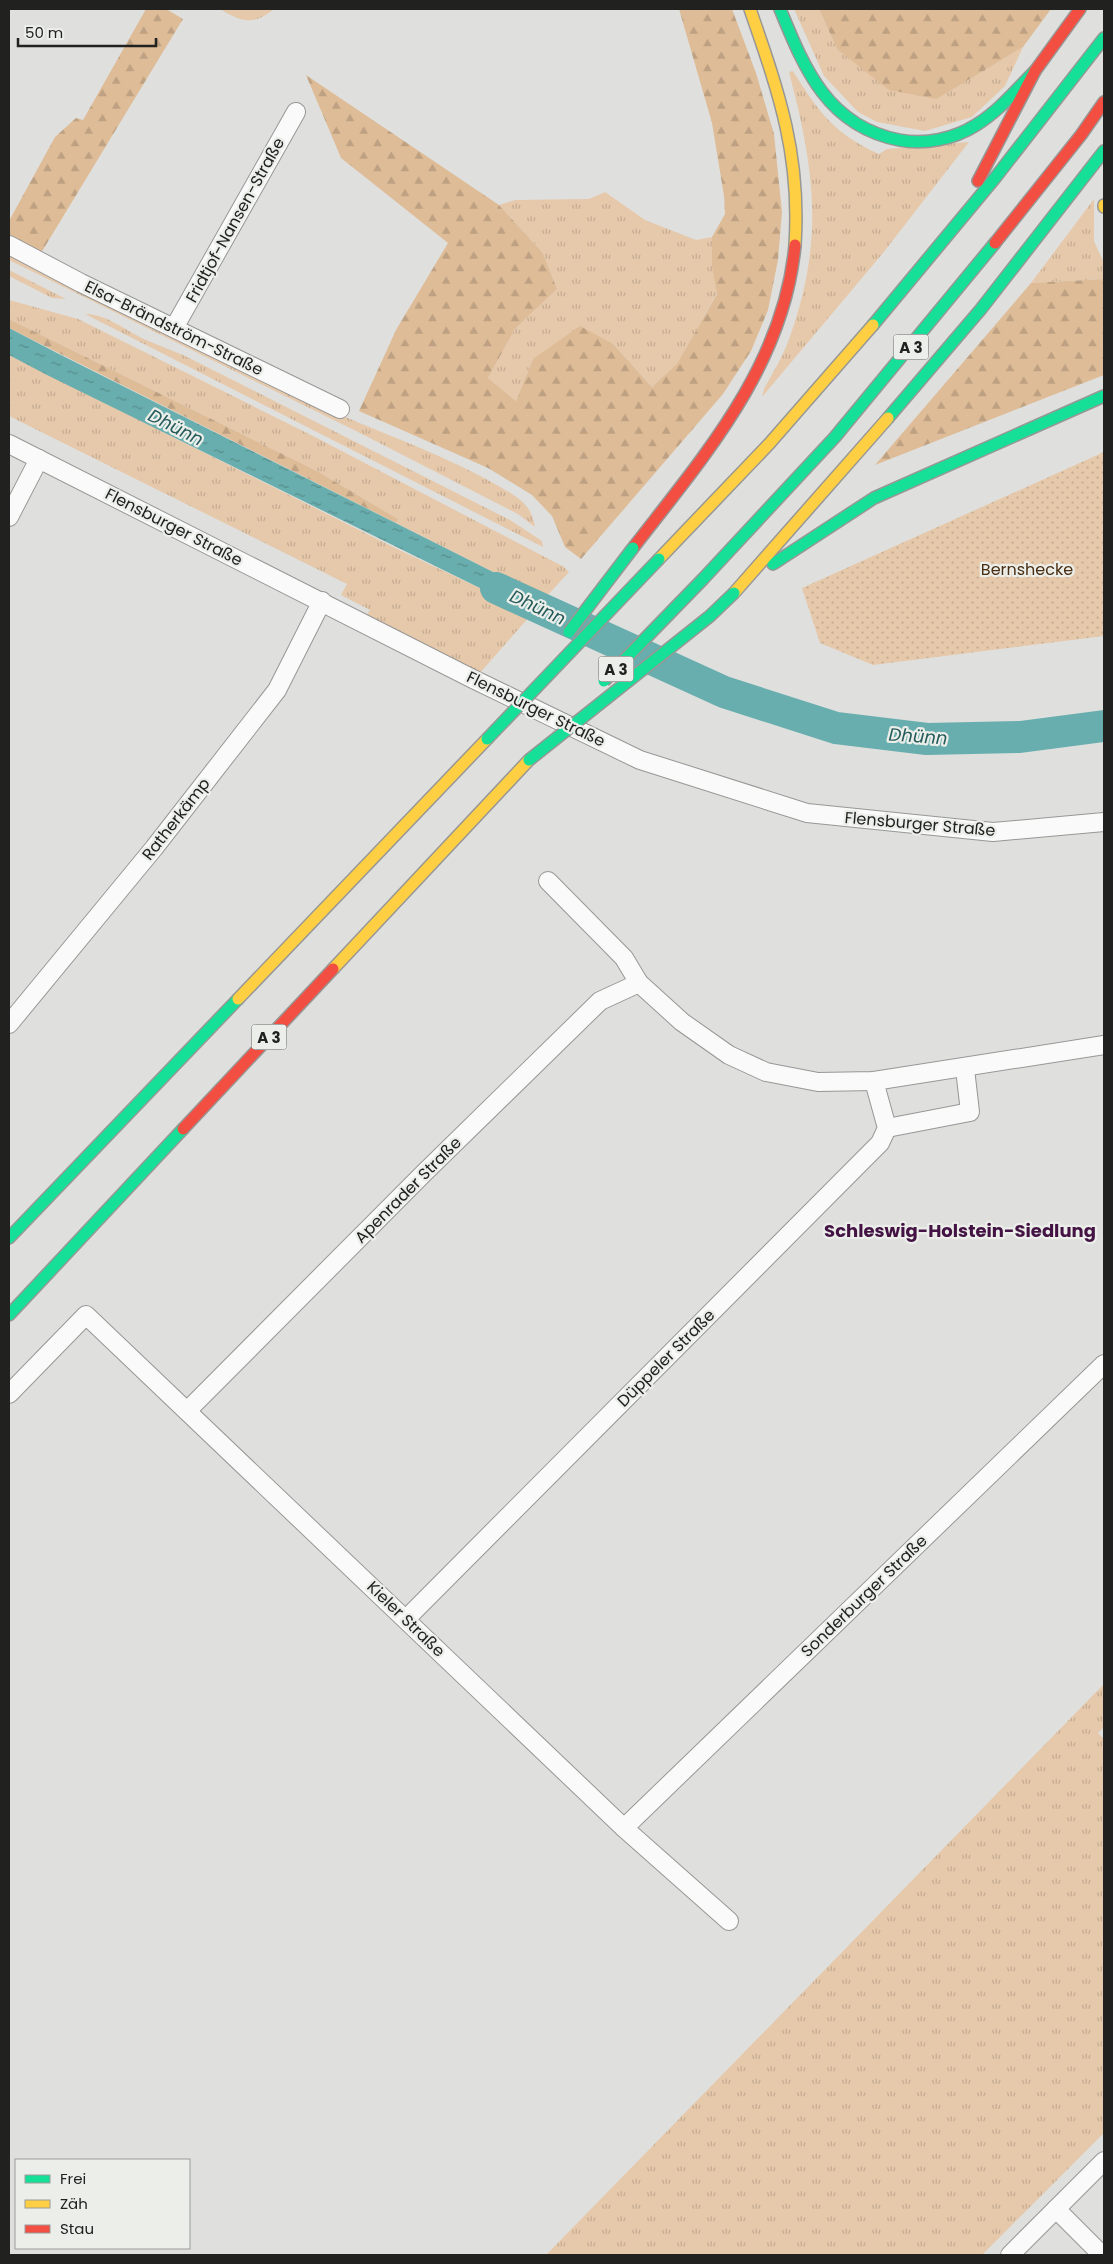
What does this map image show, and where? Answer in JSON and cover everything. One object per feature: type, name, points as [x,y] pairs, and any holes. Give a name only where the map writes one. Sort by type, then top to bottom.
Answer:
[{"type":"highway","points":[[563,640],[738,408],[768,350],[781,316],[790,278],[796,231],[792,148],[781,103],[750,9]]},
{"type":"highway","points":[[780,9],[803,64],[822,94],[839,112],[855,124],[873,133],[892,139],[930,141],[946,138],[966,130],[995,110],[1035,71]]},
{"type":"highway","points":[[957,225],[1006,124],[1035,71],[1080,9]]},
{"type":"highway","name":"A 3","points":[[9,1238],[803,406],[957,225],[1104,38]]},
{"type":"highway","name":"A 3","points":[[9,1314],[835,437],[907,352],[1062,158],[1104,102]]},
{"type":"highway","points":[[529,760],[710,616],[734,593],[842,472],[981,309],[1104,151]]},
{"type":"highway","points":[[744,582],[874,498],[1104,396]]},
{"type":"highway","points":[[487,739],[551,655]]},
{"type":"street","name":"Fridtjof-Nansen-Straße","points":[[174,328],[296,112]]},
{"type":"street","name":"Elsa-Brändström-Straße","points":[[9,244],[174,328],[340,409]]},
{"type":"street","name":"Flensburger Straße","points":[[9,444],[473,679],[640,760],[807,813],[993,832],[1104,822]]},
{"type":"street","points":[[9,517],[39,459]]},
{"type":"street","name":"Ratherkämp","points":[[9,1024],[154,848],[277,690],[322,601]]},
{"type":"street","points":[[548,881],[624,958],[639,983],[682,1022],[728,1055],[766,1072],[818,1082],[874,1081],[965,1069],[1104,1045]]},
{"type":"street","name":"Apenrader Straße","points":[[187,1411],[424,1173],[600,1001],[639,983]]},
{"type":"street","points":[[874,1081],[886,1128],[970,1112],[965,1069]]},
{"type":"street","name":"Düppeler Straße","points":[[406,1619],[880,1143],[886,1128]]},
{"type":"street","name":"Kieler Straße","points":[[9,1394],[86,1315],[624,1828],[729,1921]]},
{"type":"street","name":"Sonderburger Straße","points":[[624,1828],[1104,1364]]},
{"type":"street","points":[[1010,2255],[1104,2161]]},
{"type":"street","points":[[1056,2209],[1102,2255]]},
{"type":"green space","points":[[146,9],[166,9],[183,19],[41,253],[9,236],[9,221],[55,137],[76,118],[83,120]]},
{"type":"green space","points":[[220,9],[274,9],[260,18],[247,20],[234,17]]},
{"type":"green space","points":[[679,9],[732,9],[756,73],[774,134],[782,212],[778,260],[768,310],[751,351],[723,394],[581,559],[565,547],[552,516],[532,495],[488,468],[359,411],[396,330],[448,243],[341,158],[306,75],[499,205],[543,253],[557,289],[515,329],[488,378],[516,401],[533,359],[580,326],[613,344],[652,387],[677,364],[717,294],[712,268],[712,237],[725,214],[724,196],[712,123]]},
{"type":"green space","points":[[794,9],[819,9],[837,49],[937,99],[1023,47],[1005,86],[972,117],[925,131],[877,122],[858,112],[824,76]]},
{"type":"green space","points":[[819,9],[1051,9],[1023,47],[937,99],[889,90],[837,49]]},
{"type":"green space","points":[[793,71],[819,110],[828,120],[850,138],[879,154],[887,149],[969,142],[883,253],[762,397],[764,389],[786,348],[800,306],[811,239],[810,175],[805,142],[789,72]]},
{"type":"green space","points":[[605,192],[645,220],[696,240],[712,237],[712,268],[717,293],[677,365],[652,387],[613,344],[533,359],[516,401],[488,378],[515,329],[557,289],[543,253],[499,205],[515,200],[589,199]]},
{"type":"green space","points":[[1094,199],[1094,241],[1104,263],[1104,279],[1031,283]]},
{"type":"green space","points":[[9,255],[271,384],[463,467],[512,494],[525,504],[532,516],[535,527],[518,514],[358,432],[9,260]]},
{"type":"green space","points":[[9,270],[66,299],[52,298],[9,276]]},
{"type":"green space","points":[[1104,279],[1104,375],[875,465],[1031,283]]},
{"type":"green space","points":[[9,300],[78,319],[313,436],[564,567],[569,572],[545,598],[396,523],[398,519],[317,471],[9,319]]},
{"type":"green space","points":[[85,314],[109,320],[146,340],[183,355],[510,520],[542,541],[543,547]]},
{"type":"green space","points":[[9,319],[317,471],[398,519],[396,523],[9,328]]},
{"type":"green space","points":[[9,355],[393,547],[486,591],[530,616],[479,674],[457,661],[366,616],[370,610],[341,595],[347,584],[9,416]]},
{"type":"green space","name":"Bernshecke","points":[[1104,452],[1104,636],[873,665],[820,643],[802,588]]},
{"type":"green space","points":[[1104,1684],[1104,1727],[1098,1733],[1104,1739],[1104,2133],[982,2255],[546,2255]]},
{"type":"water","points":[[9,328],[545,598],[530,616],[486,591],[47,375],[9,355]]},
{"type":"waterway","name":"Dhünn","points":[[496,588],[724,692],[836,728],[927,739],[1020,737],[1104,726]]},
{"type":"traffic: fast","points":[[780,9],[799,53],[822,92],[854,122],[875,133],[899,140],[919,142],[939,140],[967,130],[1007,100],[1035,71]]},
{"type":"traffic: fast","points":[[873,325],[995,178],[1104,38]]},
{"type":"traffic: fast","points":[[888,418],[981,309],[1104,151]]},
{"type":"traffic: fast","points":[[703,579],[835,437],[995,243]]},
{"type":"traffic: fast","points":[[773,564],[874,498],[1104,396]]},
{"type":"traffic: fast","points":[[569,632],[633,548]]},
{"type":"traffic: fast","points":[[487,739],[659,559]]},
{"type":"traffic: fast","points":[[604,681],[703,579]]},
{"type":"traffic: fast","points":[[529,760],[710,616],[734,593]]},
{"type":"traffic: fast","points":[[9,1238],[238,999]]},
{"type":"traffic: fast","points":[[9,1315],[183,1129]]},
{"type":"traffic: slow","points":[[750,9],[779,97],[786,125],[795,182],[795,245]]},
{"type":"traffic: slow","points":[[659,559],[769,444],[873,325]]},
{"type":"traffic: slow","points":[[734,593],[888,418]]},
{"type":"traffic: slow","points":[[238,999],[487,739]]},
{"type":"traffic: slow","points":[[333,969],[529,760]]},
{"type":"traffic: jam","points":[[978,181],[1035,71],[1080,9]]},
{"type":"traffic: jam","points":[[995,243],[1081,135],[1104,102]]},
{"type":"traffic: jam","points":[[633,548],[713,444],[758,370],[775,330],[788,289],[795,245]]},
{"type":"traffic: jam","points":[[183,1129],[333,969]]},
{"type":"district","name":"Schleswig-Holstein-Siedlung","points":[[960,1230]]}]
